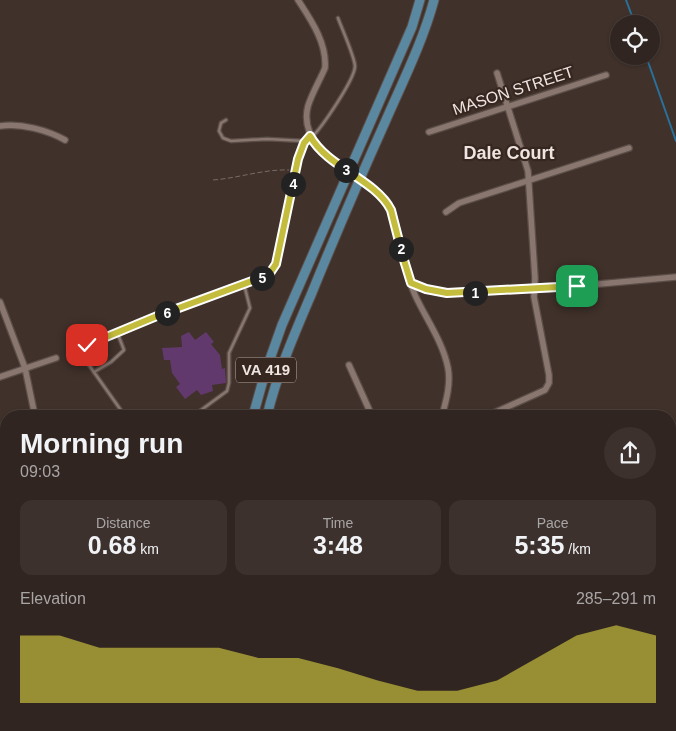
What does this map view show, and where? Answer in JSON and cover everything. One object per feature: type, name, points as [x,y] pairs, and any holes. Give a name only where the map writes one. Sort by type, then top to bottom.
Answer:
[{"type":"main road","name":"VA 419","points":[[255,410],[265,372],[280,330],[412,27],[420,0]]},
{"type":"main road","name":"VA 419","points":[[269,410],[279,374],[294,334],[408,69],[427,23],[434,0]]},
{"type":"street","points":[[298,0],[320,38],[325,61],[320,79],[308,106],[306,121],[309,138],[348,172],[382,195],[391,210],[411,283],[448,367],[448,387],[443,410]]},
{"type":"street","points":[[497,73],[528,171],[535,278],[534,297],[550,376],[547,387],[533,396],[501,410]]},
{"type":"street","name":"MASON STREET","points":[[429,132],[606,74]]},
{"type":"street","points":[[0,126],[15,125],[65,140]]},
{"type":"street","points":[[244,284],[270,273],[276,264],[295,170],[300,152],[309,138]]},
{"type":"street","points":[[446,212],[459,203],[629,148]]},
{"type":"street","points":[[411,283],[426,289],[447,293],[534,289],[676,277]]},
{"type":"street","points":[[0,302],[25,368],[34,410]]},
{"type":"street","points":[[0,377],[56,358]]},
{"type":"street","points":[[348,364],[369,410]]},
{"type":"lane","points":[[226,120],[221,123],[219,131],[222,138],[231,141],[267,138],[309,138],[338,101],[355,67],[338,18]]},
{"type":"lane","points":[[122,410],[84,358],[83,350],[87,345],[244,284],[250,308],[230,353],[227,390],[201,410]]},
{"type":"lane","points":[[94,372],[111,362],[124,350],[117,332]]},
{"type":"path","points":[[213,180],[272,171],[295,170]]},
{"type":"building","points":[[189,332],[195,340],[206,332],[214,342],[211,344],[220,355],[222,369],[225,368],[226,383],[212,385],[213,391],[201,395],[197,390],[185,399],[176,387],[180,384],[172,373],[170,360],[164,360],[162,348],[182,347],[181,336]]},
{"type":"waterway","points":[[626,0],[632,15]]},
{"type":"waterway","points":[[649,65],[676,141]]},
{"type":"district","name":"Dale Court","points":[[509,153]]},
{"type":"route","points":[[87,345],[270,273],[279,255],[300,152],[310,136],[320,148],[359,180],[379,192],[388,203],[411,283],[436,292],[447,293],[577,286]]}]
